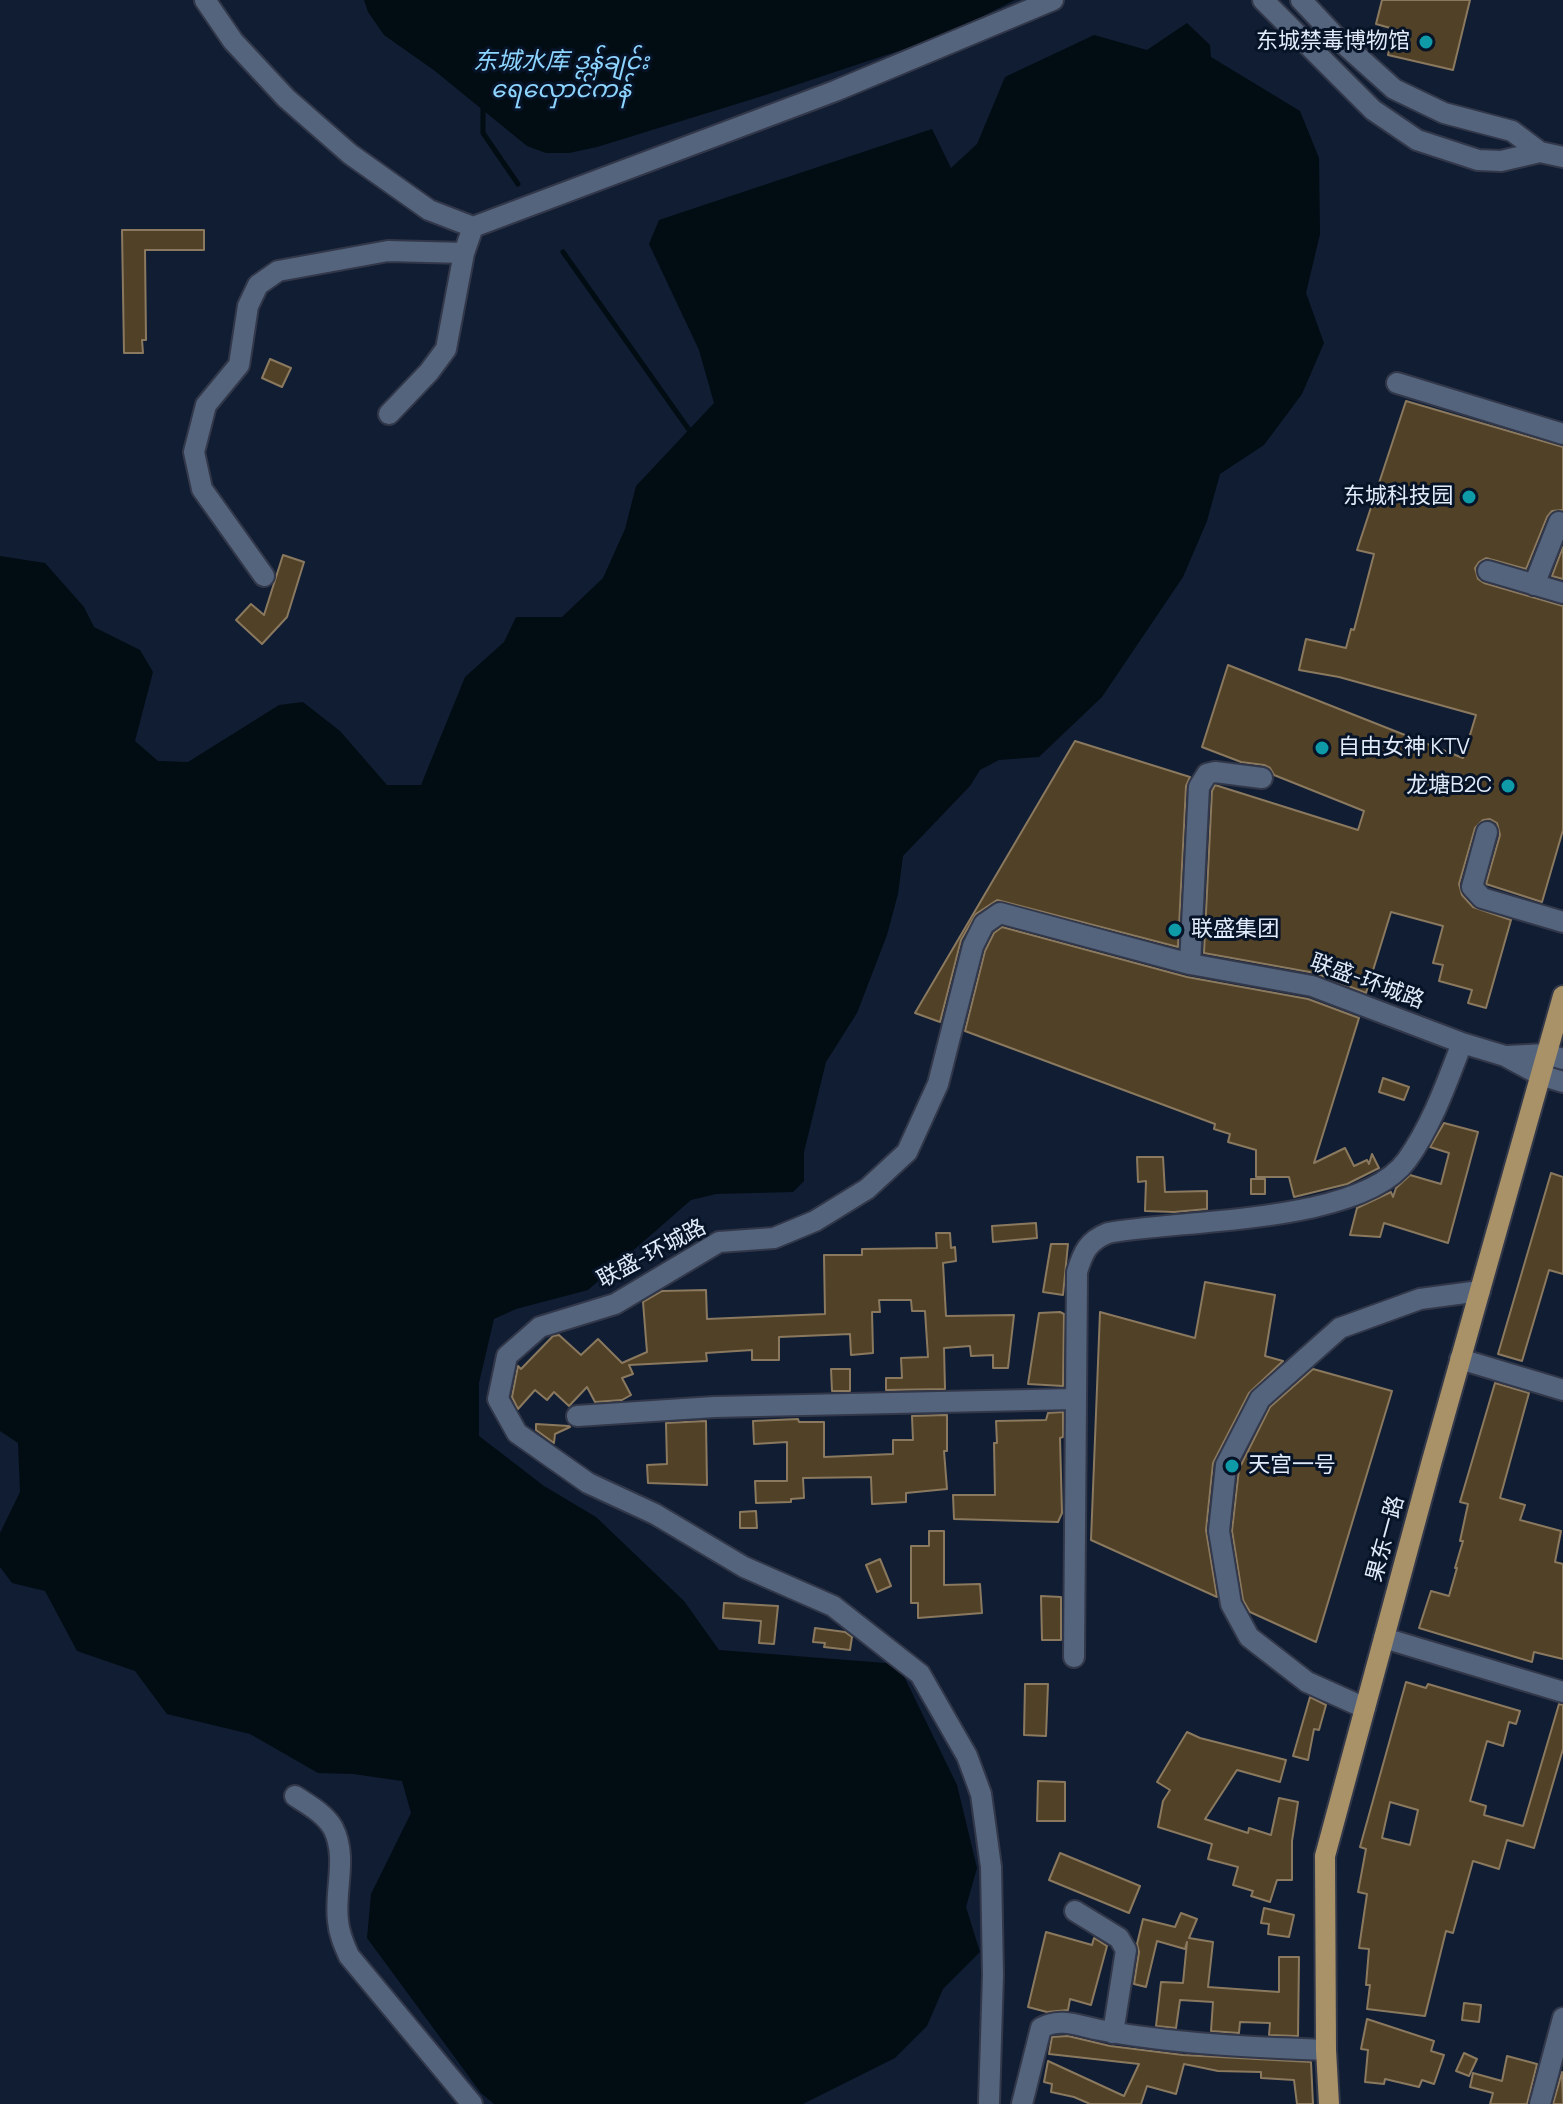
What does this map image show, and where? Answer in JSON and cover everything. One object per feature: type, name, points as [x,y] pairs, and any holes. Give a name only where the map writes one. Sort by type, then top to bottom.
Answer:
[{"type":"main road","name":"果东一路","points":[[1329,2104],[1325,1856],[1540,1075],[1555,1057],[1563,996]]},
{"type":"street","points":[[205,0],[233,41],[265,75],[350,154],[429,210],[473,227],[835,91],[1053,0]]},
{"type":"street","points":[[1263,0],[1373,110],[1417,140],[1478,160],[1501,161],[1540,152]]},
{"type":"street","points":[[1311,3],[1394,89],[1444,113],[1512,131],[1540,152],[1563,157]]},
{"type":"street","points":[[389,414],[446,349],[464,253],[473,227]]},
{"type":"street","points":[[264,576],[202,489],[194,452],[206,405],[239,365],[248,306],[258,285],[278,271],[388,251],[464,253]]},
{"type":"street","points":[[1397,383],[1563,434]]},
{"type":"street","points":[[1534,585],[1559,522]]},
{"type":"street","points":[[1488,571],[1563,593]]},
{"type":"street","points":[[1190,964],[1199,787],[1207,774],[1215,772],[1262,778]]},
{"type":"street","points":[[1487,832],[1472,887],[1475,893],[1482,898],[1563,922]]},
{"type":"street","name":"联盛-环城路","points":[[987,2103],[993,1975],[991,1867],[981,1794],[967,1756],[920,1674],[833,1606],[744,1567],[655,1514],[588,1483],[517,1433],[498,1399],[507,1356],[540,1327],[615,1304],[719,1242],[774,1238],[815,1221],[867,1189],[907,1152],[924,1118],[938,1084],[973,946],[984,924],[1000,913],[1190,964],[1312,986],[1462,1043],[1505,1056]]},
{"type":"street","points":[[1074,1657],[1077,1272],[1081,1257],[1091,1241],[1124,1230],[1296,1210],[1363,1191],[1387,1178],[1406,1162],[1436,1106],[1462,1043]]},
{"type":"street","points":[[1505,1056],[1555,1057]]},
{"type":"street","points":[[1505,1056],[1540,1075],[1563,1082]]},
{"type":"street","points":[[1365,1708],[1307,1682],[1249,1637],[1231,1604],[1219,1531],[1226,1465],[1260,1399],[1340,1328],[1420,1299],[1480,1291]]},
{"type":"street","points":[[1460,1359],[1563,1390]]},
{"type":"street","points":[[577,1416],[714,1407],[1075,1399]]},
{"type":"street","points":[[1384,1638],[1563,1692]]},
{"type":"street","points":[[295,1796],[318,1810],[333,1828],[341,1872],[337,1918],[349,1956],[472,2104]]},
{"type":"street","points":[[1075,1911],[1119,1938],[1126,1950],[1113,2033]]},
{"type":"street","points":[[1540,2104],[1563,2018]]},
{"type":"street","points":[[987,2103],[1024,2097],[1041,2028],[1049,2023],[1062,2022],[1113,2033],[1236,2047],[1326,2050]]},
{"type":"water","name":"东城水库 ဒွန်ချင်း ရေလှောင်ကန်","points":[[364,0],[1015,0],[943,36],[769,94],[597,147],[569,153],[546,153],[527,146],[435,71],[384,35],[368,12]]},
{"type":"water","points":[[1187,23],[1210,45],[1211,57],[1300,111],[1319,158],[1320,234],[1306,293],[1324,343],[1302,394],[1264,445],[1220,474],[1207,521],[1183,577],[1102,697],[1039,757],[999,760],[980,770],[970,786],[903,856],[898,894],[887,935],[857,1013],[826,1062],[804,1152],[804,1181],[793,1192],[716,1194],[691,1200],[588,1290],[516,1309],[494,1319],[479,1383],[479,1436],[544,1486],[596,1517],[684,1601],[719,1650],[898,1664],[957,1785],[977,1868],[966,1907],[980,1952],[943,1989],[927,2026],[895,2058],[803,2104],[494,2104],[481,2093],[367,1938],[371,1894],[411,1813],[402,1781],[318,1773],[250,1734],[167,1714],[135,1671],[77,1651],[45,1591],[12,1583],[0,1567],[0,1533],[20,1492],[18,1443],[0,1431],[0,556],[45,563],[84,607],[94,627],[140,650],[153,672],[135,741],[158,761],[188,762],[279,705],[303,702],[340,731],[387,785],[421,785],[465,677],[504,642],[516,617],[562,617],[603,578],[625,529],[636,486],[714,403],[699,350],[649,244],[659,220],[932,129],[951,168],[977,144],[1005,77],[1094,35],[1147,50]]},
{"type":"building","name":"东城禁毒博物馆","points":[[1382,0],[1470,0],[1453,70],[1388,55],[1394,29],[1376,24]]},
{"type":"building","points":[[122,230],[204,230],[204,250],[145,250],[146,340],[142,340],[143,353],[124,353]]},
{"type":"building","points":[[270,359],[291,368],[282,387],[262,378]]},
{"type":"building","points":[[1406,401],[1563,447],[1563,510],[1552,511],[1547,517],[1526,569],[1486,558],[1475,568],[1478,579],[1484,583],[1563,606],[1563,830],[1542,902],[1486,884],[1500,835],[1497,823],[1490,819],[1483,820],[1475,828],[1459,884],[1462,895],[1473,907],[1511,920],[1486,1008],[1468,1003],[1472,990],[1439,981],[1443,965],[1433,963],[1443,926],[1391,912],[1366,993],[1315,973],[1204,953],[1212,791],[1215,785],[1358,830],[1364,811],[1274,775],[1264,765],[1241,762],[1202,747],[1228,665],[1463,758],[1476,715],[1339,677],[1299,670],[1306,639],[1346,648],[1351,629],[1354,630],[1374,554],[1357,550]]},
{"type":"building","points":[[1563,547],[1563,579],[1552,576]]},
{"type":"building","points":[[283,555],[304,562],[287,617],[262,644],[236,620],[251,604],[264,615]]},
{"type":"building","points":[[1075,741],[1190,777],[1186,786],[1178,947],[997,900],[976,914],[961,940],[940,1022],[915,1013]]},
{"type":"building","points":[[1002,927],[1187,977],[1308,999],[1359,1018],[1314,1163],[1345,1148],[1354,1166],[1367,1160],[1369,1164],[1372,1154],[1379,1168],[1347,1184],[1294,1197],[1289,1177],[1256,1177],[1256,1150],[1228,1142],[1230,1134],[1214,1129],[1215,1124],[965,1031],[985,951],[994,933]]},
{"type":"building","points":[[1383,1078],[1409,1087],[1404,1100],[1379,1092]]},
{"type":"building","points":[[1444,1123],[1478,1132],[1448,1243],[1384,1223],[1380,1237],[1350,1235],[1357,1208],[1391,1192],[1393,1197],[1396,1188],[1410,1175],[1441,1184],[1449,1153],[1430,1147]]},
{"type":"building","points":[[1137,1157],[1163,1157],[1165,1192],[1207,1191],[1207,1209],[1145,1211],[1146,1181],[1138,1182]]},
{"type":"building","points":[[1551,1173],[1563,1177],[1563,1274],[1549,1270],[1522,1361],[1498,1354]]},
{"type":"building","points":[[1251,1179],[1265,1179],[1265,1194],[1251,1194]]},
{"type":"building","points":[[1036,1223],[1037,1238],[993,1242],[992,1226]]},
{"type":"building","points":[[936,1233],[950,1233],[951,1248],[955,1247],[956,1261],[943,1263],[946,1316],[1014,1315],[1008,1368],[993,1368],[993,1355],[971,1356],[970,1346],[944,1348],[945,1389],[886,1390],[886,1378],[902,1378],[901,1358],[928,1357],[925,1311],[912,1311],[911,1300],[879,1300],[880,1312],[872,1312],[873,1353],[851,1355],[850,1334],[779,1337],[779,1360],[752,1360],[752,1350],[706,1353],[707,1361],[629,1365],[633,1374],[622,1378],[631,1395],[622,1400],[595,1402],[587,1387],[569,1406],[554,1392],[547,1400],[535,1390],[518,1409],[512,1397],[518,1366],[521,1369],[553,1336],[559,1335],[581,1355],[598,1339],[622,1363],[647,1352],[643,1302],[662,1291],[706,1290],[707,1319],[825,1314],[824,1255],[862,1255],[862,1249],[937,1248]]},
{"type":"building","points":[[1051,1244],[1068,1244],[1063,1295],[1043,1292]]},
{"type":"building","points":[[1205,1282],[1275,1295],[1265,1356],[1283,1361],[1249,1393],[1213,1463],[1206,1530],[1217,1597],[1091,1540],[1100,1312],[1195,1338]]},
{"type":"building","points":[[1039,1313],[1064,1314],[1063,1386],[1028,1384]]},
{"type":"building","points":[[831,1369],[850,1369],[850,1391],[832,1391]]},
{"type":"building","points":[[1313,1369],[1392,1391],[1316,1642],[1250,1612],[1243,1600],[1232,1531],[1239,1469],[1270,1407]]},
{"type":"building","points":[[1495,1383],[1529,1393],[1500,1498],[1525,1505],[1520,1520],[1561,1531],[1555,1562],[1563,1564],[1563,1659],[1534,1652],[1532,1662],[1419,1628],[1431,1591],[1449,1596],[1463,1541],[1460,1541],[1468,1504],[1460,1502]]},
{"type":"building","points":[[1063,1412],[1063,1437],[1060,1438],[1062,1513],[1058,1522],[954,1519],[953,1495],[995,1495],[996,1421],[1046,1420],[1048,1413]]},
{"type":"building","points":[[947,1415],[947,1451],[944,1451],[947,1489],[906,1493],[906,1502],[872,1504],[871,1477],[803,1478],[804,1498],[791,1499],[791,1502],[756,1503],[755,1481],[787,1481],[787,1442],[754,1444],[753,1421],[798,1419],[799,1422],[824,1422],[824,1457],[893,1454],[893,1440],[913,1440],[912,1416]]},
{"type":"building","points":[[706,1421],[707,1485],[648,1483],[647,1465],[667,1464],[666,1423]]},
{"type":"building","points":[[536,1424],[570,1427],[555,1434],[554,1443],[536,1430]]},
{"type":"building","points":[[756,1511],[757,1528],[740,1528],[740,1512]]},
{"type":"building","points":[[929,1531],[944,1531],[944,1585],[980,1584],[982,1613],[918,1618],[918,1603],[911,1603],[911,1546],[929,1546]]},
{"type":"building","points":[[880,1559],[891,1586],[877,1592],[866,1565]]},
{"type":"building","points":[[1041,1596],[1061,1597],[1061,1640],[1042,1640]]},
{"type":"building","points":[[724,1603],[778,1606],[774,1644],[759,1643],[761,1621],[723,1618]]},
{"type":"building","points":[[815,1628],[845,1632],[852,1637],[850,1650],[824,1647],[825,1643],[813,1642]]},
{"type":"building","points":[[1406,1682],[1426,1688],[1428,1684],[1520,1711],[1516,1724],[1509,1722],[1503,1746],[1487,1741],[1470,1801],[1486,1806],[1484,1815],[1523,1826],[1559,1704],[1563,1705],[1563,1749],[1534,1848],[1507,1840],[1499,1869],[1473,1861],[1453,1933],[1446,1931],[1425,2016],[1367,2009],[1369,1949],[1359,1948],[1367,1894],[1358,1892],[1366,1849],[1360,1847]],"holes":[[[1390,1802],[1418,1810],[1410,1845],[1382,1838]]]},
{"type":"building","points":[[1025,1684],[1048,1684],[1046,1736],[1024,1735]]},
{"type":"building","points":[[1310,1697],[1326,1705],[1319,1730],[1314,1729],[1308,1760],[1293,1756]]},
{"type":"building","points":[[1187,1732],[1286,1760],[1280,1782],[1237,1770],[1205,1819],[1248,1833],[1249,1828],[1271,1835],[1279,1798],[1298,1802],[1292,1841],[1292,1880],[1277,1880],[1270,1902],[1251,1896],[1253,1891],[1233,1885],[1238,1867],[1208,1859],[1212,1844],[1158,1827],[1163,1801],[1170,1790],[1157,1782]]},
{"type":"building","points":[[1038,1781],[1065,1782],[1065,1821],[1037,1821]]},
{"type":"building","points":[[1060,1853],[1140,1886],[1129,1913],[1049,1880]]},
{"type":"building","points":[[1264,1908],[1294,1915],[1289,1937],[1268,1934],[1269,1924],[1261,1923]]},
{"type":"building","points":[[1181,1913],[1197,1919],[1189,1938],[1213,1942],[1208,1987],[1279,1992],[1279,1957],[1299,1957],[1298,2036],[1269,2035],[1270,2023],[1240,2022],[1239,2033],[1211,2031],[1213,2002],[1180,2000],[1176,2028],[1156,2026],[1161,1982],[1183,1983],[1187,1942],[1185,1949],[1157,1941],[1146,1987],[1134,1984],[1139,1952],[1137,1944],[1143,1919],[1175,1927]]},
{"type":"building","points":[[1046,1932],[1092,1945],[1094,1938],[1107,1946],[1091,2005],[1070,1999],[1068,2010],[1047,2012],[1028,2007]]},
{"type":"building","points":[[1464,2003],[1481,2005],[1479,2022],[1462,2020]]},
{"type":"building","points":[[1367,2019],[1434,2041],[1431,2051],[1444,2055],[1434,2084],[1422,2080],[1419,2087],[1385,2079],[1384,2084],[1365,2082],[1368,2050],[1361,2049]]},
{"type":"building","points":[[1068,2036],[1110,2046],[1183,2055],[1311,2062],[1313,2104],[1297,2104],[1294,2080],[1261,2078],[1261,2072],[1218,2071],[1184,2064],[1176,2094],[1147,2086],[1141,2104],[1090,2104],[1051,2092],[1052,2084],[1044,2082],[1048,2061],[1124,2096],[1139,2064],[1049,2054],[1052,2037]]},
{"type":"building","points":[[1464,2053],[1477,2059],[1469,2076],[1456,2071]]},
{"type":"building","points":[[1507,2056],[1537,2064],[1527,2104],[1490,2104],[1493,2093],[1470,2087],[1473,2073],[1502,2081]]},
{"type":"building","points":[[1562,2072],[1563,2104],[1553,2104]]},
{"type":"waterway","points":[[483,105],[483,133],[518,184]]},
{"type":"waterway","points":[[563,252],[692,434]]},
{"type":"place","name":"东城禁毒博物馆","points":[[1426,42]]},
{"type":"place","name":"东城科技园","points":[[1469,497]]},
{"type":"place","name":"自由女神 KTV","points":[[1322,748]]},
{"type":"place","name":"龙塘B2C","points":[[1508,786]]},
{"type":"place","name":"联盛集团","points":[[1175,930]]},
{"type":"place","name":"天宫一号","points":[[1232,1466]]}]
